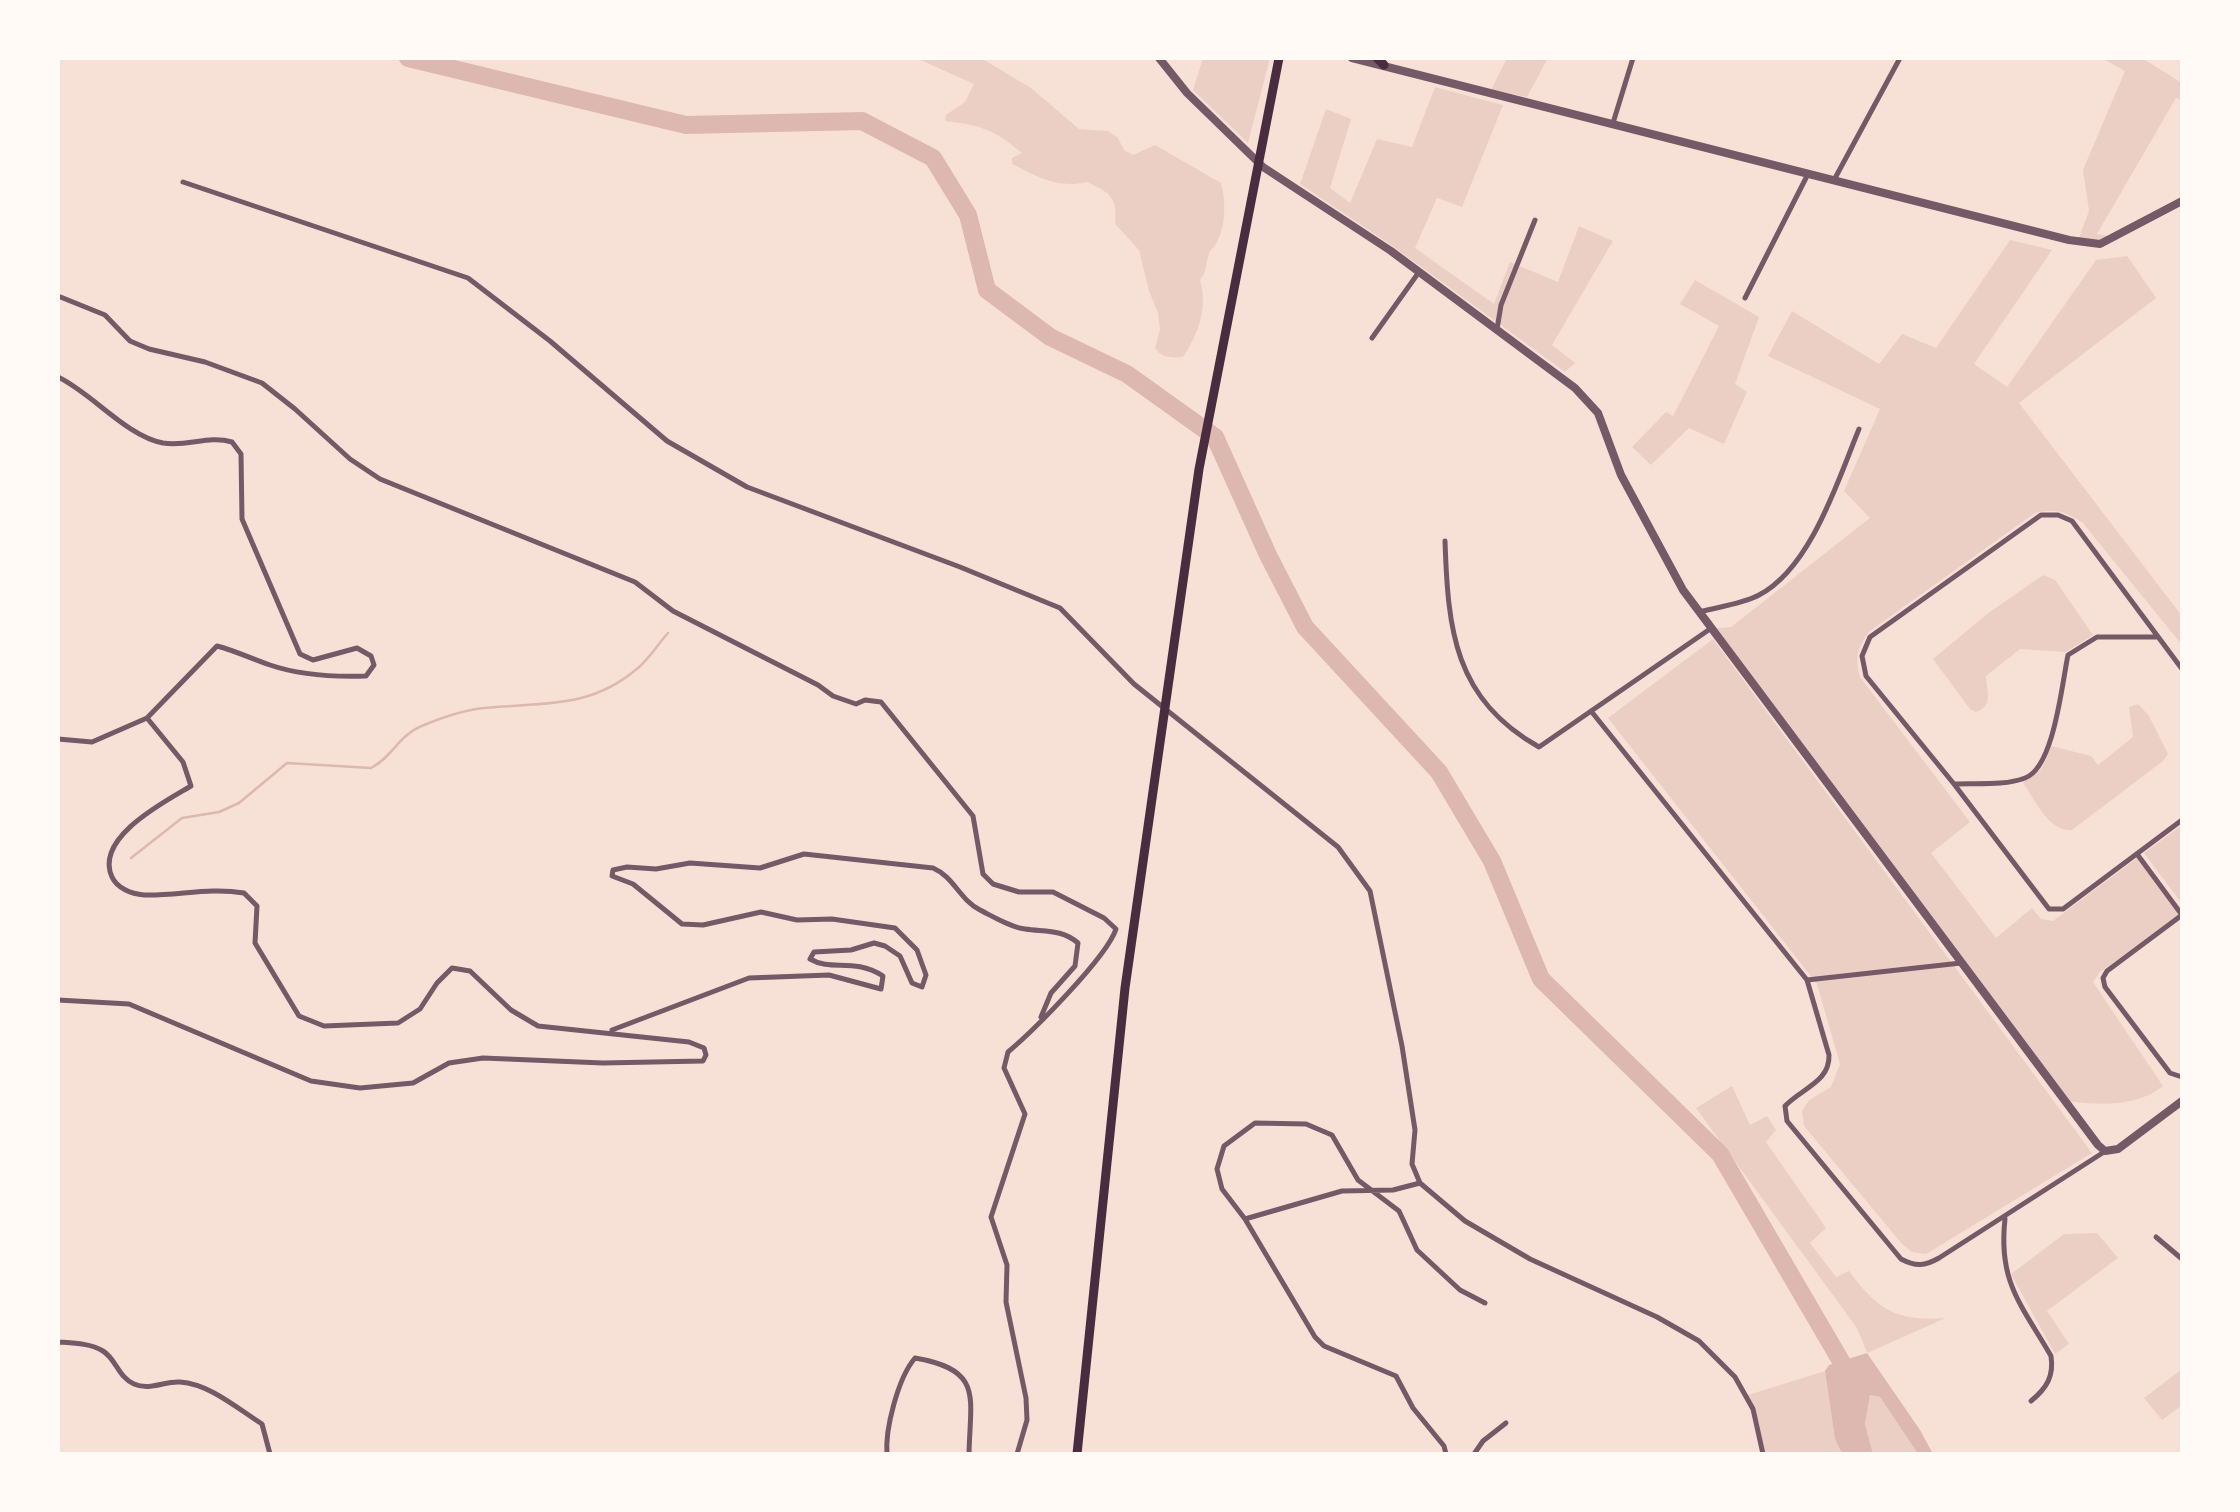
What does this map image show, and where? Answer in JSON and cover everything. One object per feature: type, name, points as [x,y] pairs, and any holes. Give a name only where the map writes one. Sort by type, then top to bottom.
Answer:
[{"type":"highway","points":[[1077,1454],[1125,988],[1200,469],[1280,58]]},
{"type":"street","points":[[1159,58],[1187,93],[1263,166],[1497,329],[1575,388],[1598,413],[1629,490],[1657,545],[1699,612],[2106,1152]]},
{"type":"street","points":[[1358,58],[2069,240],[2100,244],[2182,201]]},
{"type":"street","points":[[1612,126],[1633,58]]},
{"type":"street","points":[[1834,180],[1900,58]]},
{"type":"street","points":[[1745,298],[1808,174]]},
{"type":"street","points":[[183,182],[468,278],[550,340],[667,442],[747,487],[1060,608],[1134,684],[1338,847],[1370,891],[1402,1046],[1415,1130],[1412,1164],[1420,1183],[1465,1221],[1530,1259],[1700,1340],[1734,1377],[1753,1410],[1763,1454]]},
{"type":"street","points":[[1497,329],[1501,306],[1535,220]]},
{"type":"street","points":[[1372,338],[1419,272]]},
{"type":"street","points":[[58,296],[105,315],[130,341],[262,383],[296,408],[350,459],[380,479],[635,582],[673,611],[833,696],[856,704],[865,700],[881,702],[972,816],[983,874],[993,884],[1019,892],[1053,892],[1104,918],[1116,929],[1112,942],[1092,967],[1008,1052],[1004,1068],[1026,1114],[992,1216],[1007,1265],[1006,1302],[1026,1398],[1027,1420],[1016,1454]]},
{"type":"street","points":[[58,377],[90,396],[124,424],[161,442],[184,443],[214,436],[232,442],[240,454],[242,519],[300,654],[313,660],[357,648],[371,656],[374,665],[366,676],[340,677],[270,665],[217,646],[147,718],[92,742],[58,739]]},
{"type":"street","points":[[1699,612],[1760,595],[1793,566],[1811,539],[1860,429]]},
{"type":"street","points":[[2182,670],[2072,521],[2058,515],[2041,516],[1870,637],[1864,647],[1862,666],[2049,909],[2063,909],[2182,820]]},
{"type":"street","points":[[1445,541],[1447,596],[1462,666],[1491,713],[1539,747],[1710,628]]},
{"type":"street","points":[[1954,784],[2019,780],[2040,768],[2068,655],[2097,637],[2160,638]]},
{"type":"street","points":[[1591,711],[1807,980],[1830,1066],[1825,1076],[1785,1106],[1787,1121],[1901,1259],[1925,1266],[2106,1152],[2121,1147],[2182,1101]]},
{"type":"street","points":[[58,1000],[129,1004],[312,1082],[360,1088],[413,1083],[449,1064],[483,1058],[674,1062],[703,1061],[706,1055],[704,1048],[689,1042],[538,1026],[511,1010],[470,971],[452,968],[420,1009],[398,1023],[324,1026],[299,1016],[255,943],[257,906],[244,892],[193,890],[140,895],[113,880],[108,864],[112,847],[147,812],[191,786],[183,762],[147,718]]},
{"type":"street","points":[[608,1032],[749,978],[830,975],[881,989],[883,976],[864,965],[818,964],[810,959],[814,952],[851,950],[874,943],[900,956],[912,983],[922,986],[926,975],[917,950],[894,928],[797,920],[761,912],[703,925],[682,924],[632,884],[612,876],[618,868],[656,869],[690,863],[760,868],[804,854],[933,868],[946,875],[963,900],[983,912],[1023,929],[1070,936],[1078,943],[1075,966],[1051,993],[1040,1020]]},
{"type":"street","points":[[2137,854],[2182,915],[2103,978],[2105,987],[2170,1074],[2182,1077]]},
{"type":"street","points":[[1807,980],[1961,963]]},
{"type":"street","points":[[1446,1454],[1396,1376],[1324,1346],[1314,1337],[1245,1219],[1222,1188],[1217,1169],[1224,1146],[1256,1123],[1306,1124],[1332,1136],[1358,1180],[1399,1212],[1417,1250],[1460,1290],[1486,1302]]},
{"type":"street","points":[[1245,1219],[1342,1191],[1393,1190],[1420,1183]]},
{"type":"street","points":[[2005,1219],[2002,1243],[2006,1274],[2013,1293],[2051,1356],[2045,1389],[2031,1401]]},
{"type":"street","points":[[2156,1237],[2182,1259]]},
{"type":"street","points":[[58,1342],[85,1344],[106,1352],[124,1379],[136,1385],[147,1388],[177,1382],[196,1384],[262,1424],[270,1454]]},
{"type":"street","points":[[887,1454],[886,1428],[906,1369],[915,1358],[957,1370],[970,1388],[969,1454]]},
{"type":"street","points":[[1474,1454],[1483,1441],[1506,1423]]},
{"type":"shaded area","points":[[916,58],[981,58],[1031,88],[1079,129],[1108,131],[1133,155],[1155,145],[1221,183],[1222,228],[1200,280],[1200,320],[1183,357],[1164,356],[1155,348],[1160,330],[1158,313],[1139,250],[1115,224],[1111,197],[1087,182],[1057,183],[1031,173],[1012,164],[1012,158],[1022,153],[1003,139],[978,127],[945,121],[946,115],[965,102],[974,84]]},
{"type":"shaded area","points":[[1203,58],[1270,58],[1248,143],[1193,90]]},
{"type":"shaded area","points":[[1507,58],[1548,58],[1527,97],[1491,90]]},
{"type":"shaded area","points":[[2102,58],[2142,58],[2182,83],[2182,101],[2176,98],[2097,234],[2109,236],[2100,240],[2079,238],[2089,211],[2083,170],[2125,71]]},
{"type":"shaded area","points":[[1435,87],[1503,105],[1462,207],[1437,198],[1415,248],[1494,304],[1510,262],[1558,282],[1579,226],[1613,241],[1552,345],[1575,363],[1565,372],[1394,247],[1300,184],[1326,109],[1351,119],[1330,188],[1350,203],[1377,139],[1412,147]]},
{"type":"shaded area","points":[[2010,240],[2052,250],[1974,364],[2007,387],[2096,260],[2127,256],[2156,298],[2019,403],[2182,616],[2182,645],[2082,522],[2064,513],[2048,511],[2035,513],[1870,631],[1860,647],[1858,664],[1860,677],[1970,822],[1931,853],[1996,938],[2032,908],[2041,919],[2053,921],[2137,858],[2179,915],[2100,972],[2093,982],[2163,1086],[2141,1098],[2116,1103],[2065,1101],[1710,629],[1731,627],[1870,518],[1844,491],[1880,409],[1768,356],[1792,311],[1879,364],[1902,334],[1936,348]]},
{"type":"shaded area","points":[[1695,280],[1759,317],[1735,384],[1747,392],[1724,444],[1689,428],[1651,465],[1632,447],[1666,412],[1673,416],[1719,326],[1680,304]]},
{"type":"shaded area","points":[[2043,575],[2055,580],[2093,635],[2066,652],[2020,649],[1986,676],[1986,706],[1976,712],[1970,709],[1933,659]]},
{"type":"shaded area","points":[[1713,639],[2092,1153],[1926,1254],[1912,1252],[1902,1244],[1804,1126],[1802,1111],[1809,1100],[1831,1087],[1840,1064],[1817,984],[1608,718]]},
{"type":"shaded area","points":[[2138,704],[2149,716],[2168,754],[2072,830],[2056,826],[2022,781],[2038,772],[2051,746],[2091,756],[2098,765],[2133,737],[2129,707]]},
{"type":"shaded area","points":[[2182,825],[2182,904],[2144,853]]},
{"type":"shaded area","points":[[1732,1086],[1750,1125],[1767,1116],[1776,1130],[1766,1142],[1826,1228],[1810,1243],[1836,1277],[1849,1271],[1890,1311],[1914,1318],[1946,1318],[1867,1353],[1857,1328],[1696,1108]]},
{"type":"shaded area","points":[[2097,1233],[2118,1258],[2047,1311],[2069,1344],[2055,1354],[2011,1274],[2064,1234]]},
{"type":"shaded area","points":[[1867,1353],[1933,1454],[1918,1454],[1880,1397],[1870,1395],[1865,1424],[1873,1454],[1842,1454],[1835,1439],[1825,1371],[1829,1365]]},
{"type":"shaded area","points":[[2182,1369],[2182,1405],[2162,1420],[2144,1398]]},
{"type":"shaded area","points":[[1825,1371],[1835,1439],[1842,1454],[1763,1454],[1760,1433],[1745,1396]]},
{"type":"shaded area","points":[[1870,1395],[1880,1397],[1918,1454],[1873,1454],[1865,1424]]},
{"type":"waterway","points":[[408,58],[686,125],[862,121],[933,158],[968,215],[987,290],[1050,337],[1127,374],[1215,437],[1305,627],[1439,772],[1492,861],[1541,979],[1720,1154],[1852,1380]]},
{"type":"waterway","points":[[131,858],[182,818],[219,812],[239,803],[287,763],[371,768],[415,729],[445,717],[484,708],[564,702],[601,691],[638,668],[668,633]]}]
